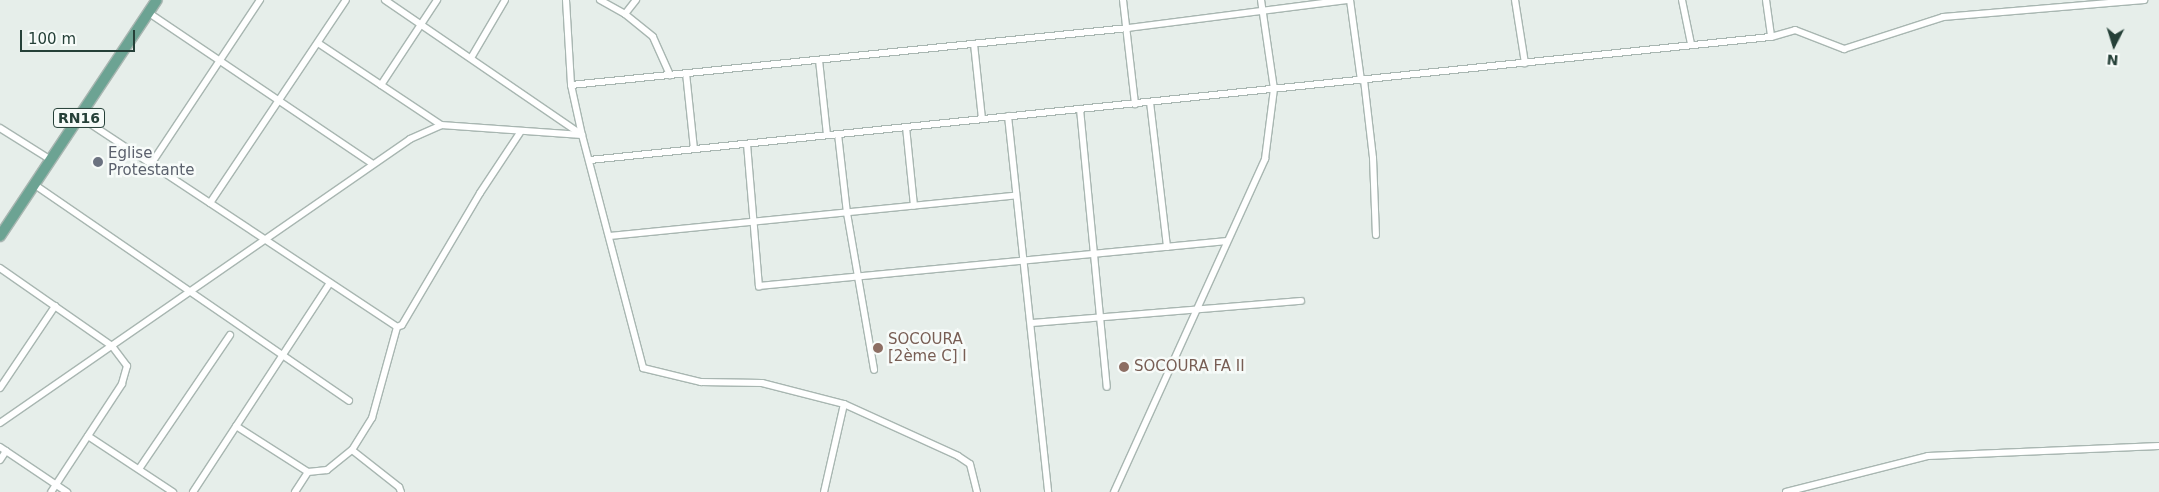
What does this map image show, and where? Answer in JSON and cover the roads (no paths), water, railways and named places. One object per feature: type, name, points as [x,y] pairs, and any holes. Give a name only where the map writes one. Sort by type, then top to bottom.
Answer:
[{"type":"main road","name":"RN16","points":[[0,236],[157,0]]},
{"type":"street","points":[[152,164],[260,0]]},
{"type":"street","points":[[210,203],[346,0]]},
{"type":"street","points":[[385,0],[582,135]]},
{"type":"street","points":[[380,85],[437,0]]},
{"type":"street","points":[[471,58],[505,0]]},
{"type":"street","points":[[566,0],[571,85],[641,364],[648,372],[702,382],[762,383],[844,404],[958,456],[970,464],[977,492]]},
{"type":"street","points":[[600,0],[626,14],[652,37],[670,75]]},
{"type":"street","points":[[626,14],[636,0]]},
{"type":"street","points":[[1123,0],[1128,28],[1134,104]]},
{"type":"street","points":[[1114,492],[1196,307],[1266,158],[1274,89],[1261,0]]},
{"type":"street","points":[[571,85],[1128,28],[1262,9],[1349,0],[1363,80],[1373,158],[1376,235]]},
{"type":"street","points":[[1515,0],[1525,63]]},
{"type":"street","points":[[1682,0],[1691,44]]},
{"type":"street","points":[[1766,0],[1771,37]]},
{"type":"street","points":[[590,160],[1771,37],[1795,30],[1844,49],[1943,17],[2144,0]]},
{"type":"street","points":[[149,13],[373,164]]},
{"type":"street","points":[[318,43],[441,125]]},
{"type":"street","points":[[974,44],[982,119]]},
{"type":"street","points":[[819,60],[827,135]]},
{"type":"street","points":[[686,74],[694,149]]},
{"type":"street","points":[[1150,102],[1167,247]]},
{"type":"street","points":[[1080,109],[1106,387]]},
{"type":"street","points":[[1008,116],[1014,196],[1025,261],[1048,492]]},
{"type":"street","points":[[80,117],[397,327]]},
{"type":"street","points":[[0,423],[410,139],[441,125],[582,135]]},
{"type":"street","points":[[906,127],[914,206]]},
{"type":"street","points":[[0,128],[51,160]]},
{"type":"street","points":[[236,426],[308,472],[327,470],[352,450],[372,418],[397,327],[402,324],[480,193],[521,131]]},
{"type":"street","points":[[838,134],[847,213],[874,370]]},
{"type":"street","points":[[747,144],[760,286],[1094,256],[1227,241]]},
{"type":"street","points":[[35,184],[349,401]]},
{"type":"street","points":[[610,236],[754,220],[847,213],[1014,196]]},
{"type":"street","points":[[0,268],[112,346],[127,366],[122,384],[51,492]]},
{"type":"street","points":[[193,492],[330,283]]},
{"type":"street","points":[[1032,323],[1100,318],[1196,307],[1301,301]]},
{"type":"street","points":[[0,388],[54,306]]},
{"type":"street","points":[[139,469],[230,334]]},
{"type":"street","points":[[824,492],[844,404]]},
{"type":"street","points":[[88,436],[172,492]]},
{"type":"street","points":[[1786,492],[1928,456],[2159,446]]},
{"type":"street","points":[[0,460],[3,449],[67,492]]},
{"type":"street","points":[[352,450],[399,486],[401,492]]},
{"type":"street","points":[[295,492],[308,472]]},
{"type":"place","name":"Eglise Protestante","points":[[98,162]]},
{"type":"place","name":"SOCOURA [2ème C] I","points":[[878,348]]},
{"type":"place","name":"SOCOURA FA II","points":[[1124,367]]}]
